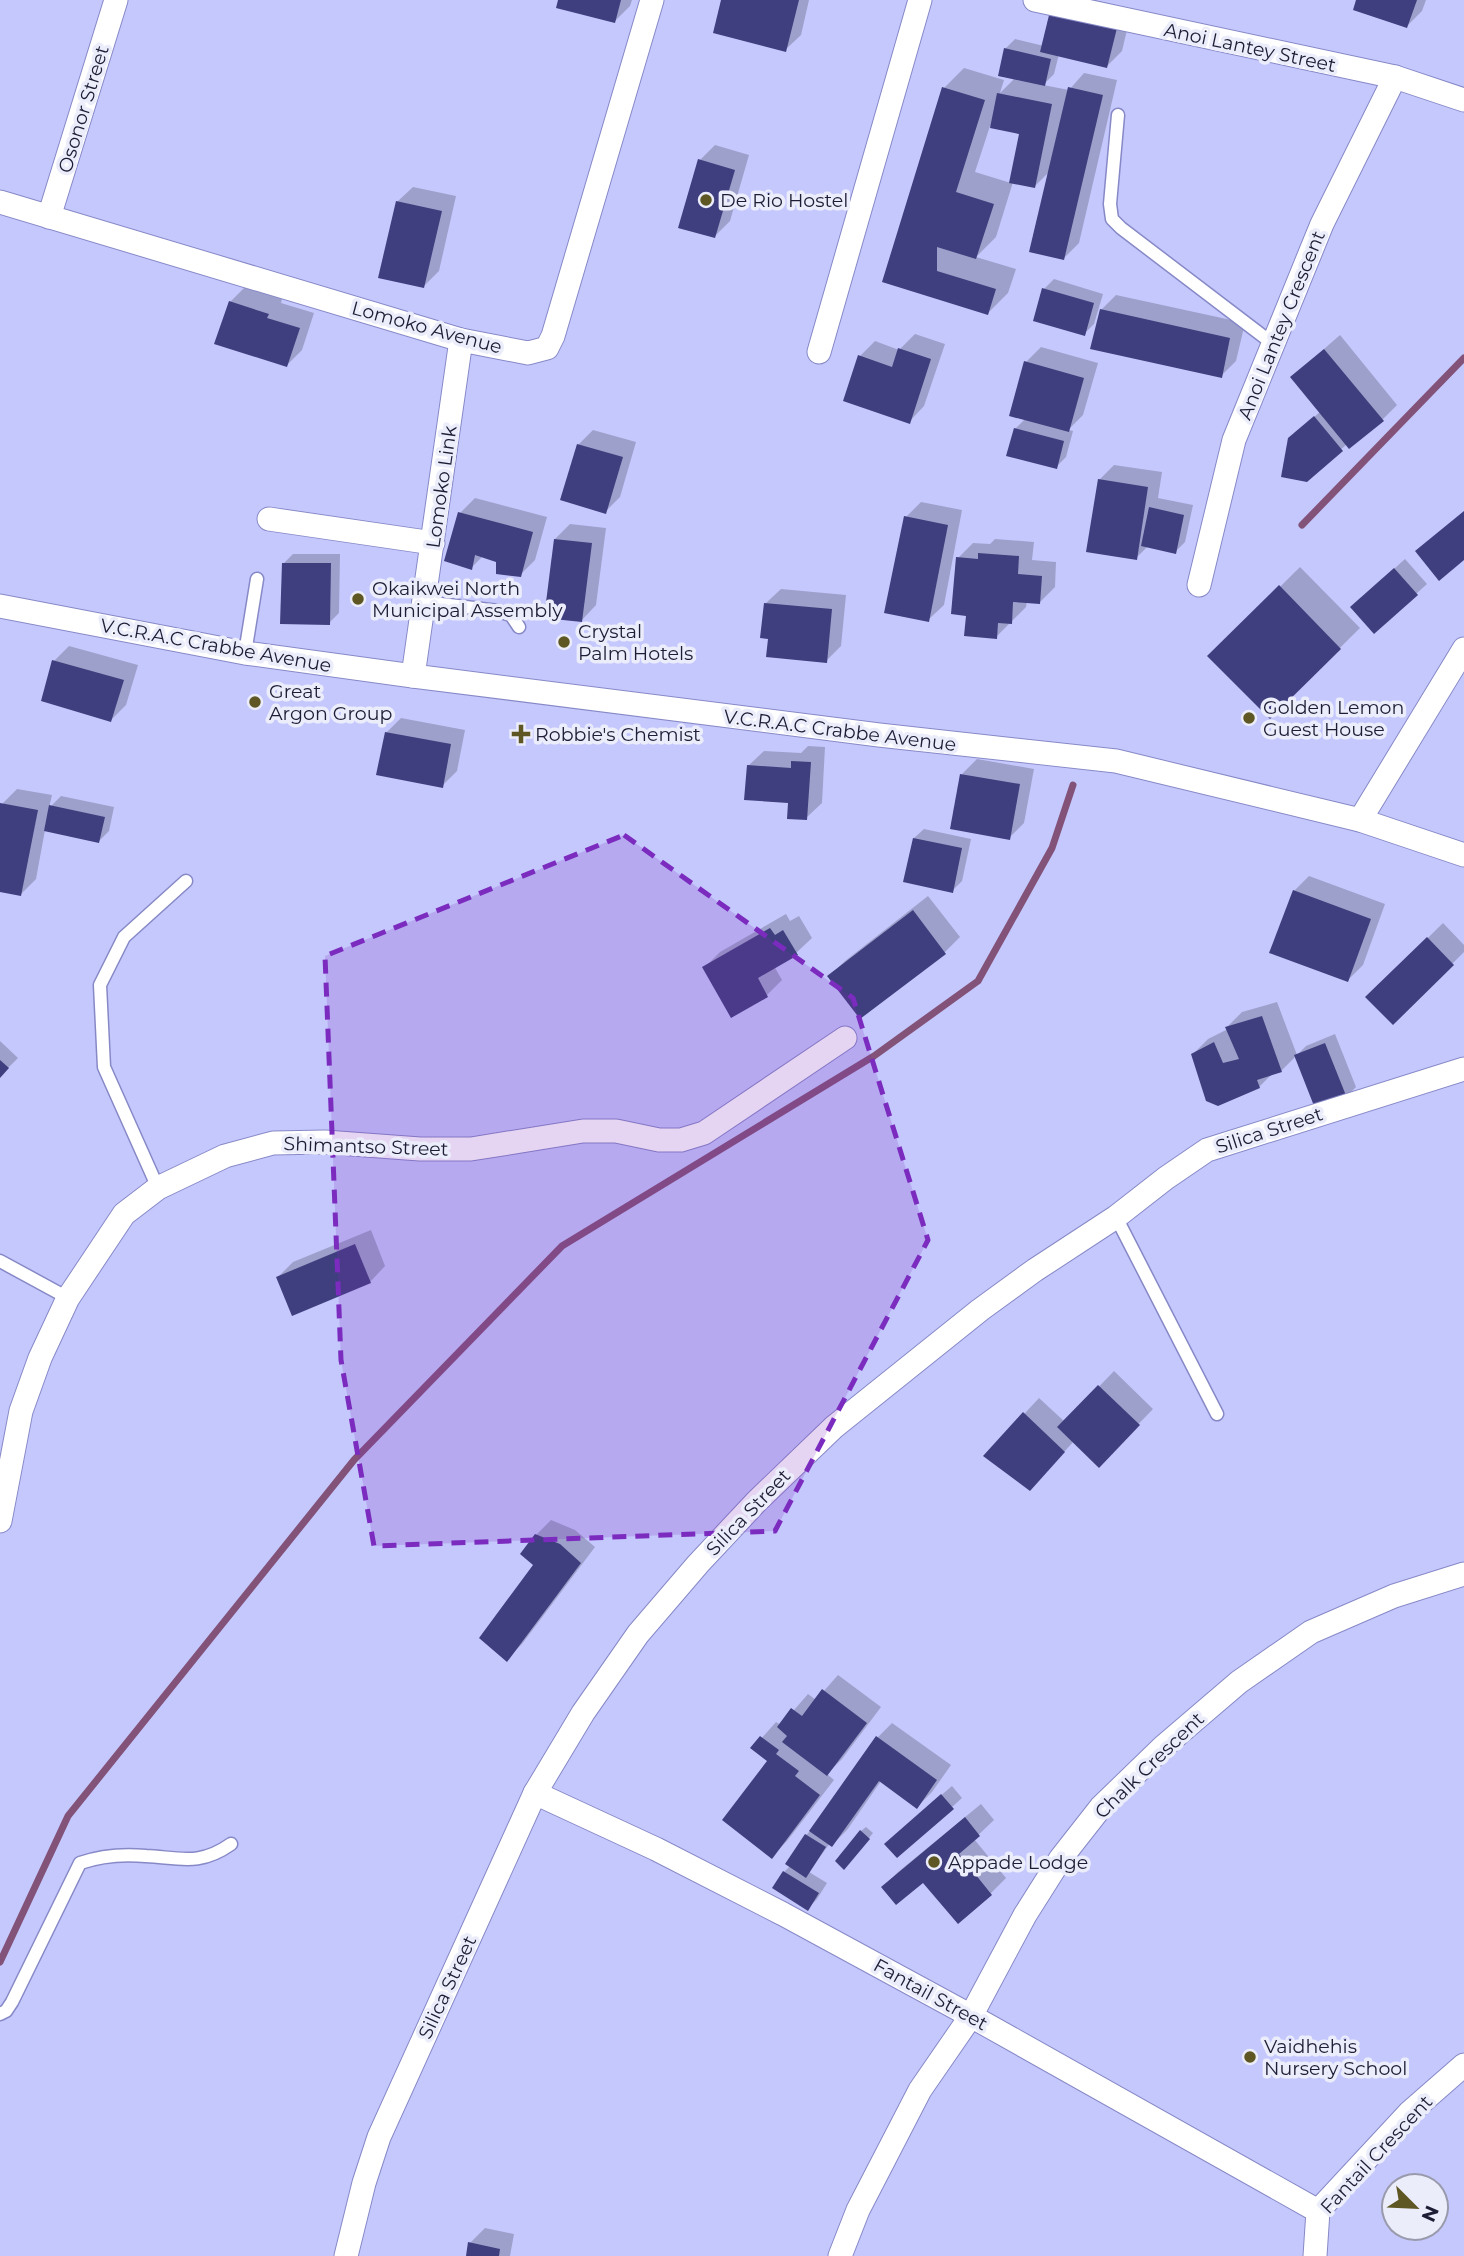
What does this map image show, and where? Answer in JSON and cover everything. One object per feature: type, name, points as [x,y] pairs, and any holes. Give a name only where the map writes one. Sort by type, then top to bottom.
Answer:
[{"type":"street","name":"Osonor Street","points":[[49,217],[116,0]]},
{"type":"street","name":"Lomoko Avenue","points":[[0,202],[461,340],[528,353],[547,348],[553,336],[652,0]]},
{"type":"street","points":[[819,352],[920,0]]},
{"type":"street","name":"Anoi Lantey Street","points":[[1035,0],[1395,77],[1464,100]]},
{"type":"street","name":"Anoi Lantey Crescent","points":[[1199,585],[1234,440],[1322,225],[1395,77]]},
{"type":"street","name":"Lomoko Link","points":[[413,676],[461,340]]},
{"type":"street","points":[[269,519],[433,543]]},
{"type":"street","name":"V.C.R.A.C Crabbe Avenue","points":[[0,606],[245,653],[1050,755],[1116,761],[1360,820],[1464,855]]},
{"type":"street","points":[[1360,820],[1464,649]]},
{"type":"street","name":"Shimantso Street","points":[[0,1521],[21,1411],[40,1358],[68,1298],[124,1214],[158,1188],[225,1156],[273,1143],[325,1142],[420,1149],[471,1149],[583,1131],[681,1140],[704,1133],[845,1038]]},
{"type":"street","name":"Silica Street","points":[[346,2256],[363,2183],[379,2137],[536,1793],[583,1713],[638,1634],[756,1502],[834,1427],[980,1310],[1116,1217],[1207,1150],[1464,1069]]},
{"type":"street","name":"Chalk Crescent","points":[[840,2256],[858,2210],[920,2090],[971,2016],[1025,1915],[1061,1858],[1101,1807],[1163,1747],[1240,1682],[1311,1632],[1394,1595],[1464,1574]]},
{"type":"street","name":"Fantail Street","points":[[536,1793],[656,1849],[772,1908],[971,2016],[1318,2211]]},
{"type":"street","name":"Fantail Crescent","points":[[1315,2256],[1318,2211],[1409,2113],[1464,2065]]},
{"type":"lane","points":[[1118,116],[1110,204],[1112,219],[1272,343]]},
{"type":"lane","points":[[245,653],[257,579]]},
{"type":"lane","points":[[425,602],[498,611],[511,615],[519,627]]},
{"type":"lane","points":[[158,1188],[104,1067],[100,985],[124,937],[186,881]]},
{"type":"lane","points":[[1116,1217],[1217,1415]]},
{"type":"lane","points":[[0,1261],[68,1298]]},
{"type":"lane","points":[[0,2014],[6,2011],[12,2002],[80,1863],[93,1858],[143,1855],[193,1861],[217,1854],[231,1844]]},
{"type":"highlighted area","points":[[624,835],[853,998],[928,1240],[775,1531],[374,1546],[341,1360],[325,956]]},
{"type":"building","points":[[558,0],[621,0],[615,23],[556,8]]},
{"type":"building","points":[[721,0],[799,0],[786,52],[713,33]]},
{"type":"building","points":[[1356,0],[1417,0],[1407,28],[1353,10]]},
{"type":"building","points":[[1051,7],[1118,24],[1107,68],[1040,52]]},
{"type":"building","points":[[1004,48],[1051,59],[1045,86],[998,76]]},
{"type":"building","points":[[942,87],[985,100],[956,192],[994,204],[976,259],[937,247],[937,271],[996,289],[988,315],[882,282]]},
{"type":"building","points":[[1068,87],[1103,95],[1064,260],[1029,252]]},
{"type":"building","points":[[997,93],[1052,104],[1035,188],[1009,183],[1019,134],[990,128]]},
{"type":"building","points":[[698,159],[735,170],[715,238],[678,228]]},
{"type":"building","points":[[396,201],[442,211],[424,288],[378,278]]},
{"type":"building","points":[[1042,288],[1094,303],[1085,336],[1033,321]]},
{"type":"building","points":[[229,301],[269,314],[267,318],[300,328],[287,367],[214,344]]},
{"type":"building","points":[[1100,309],[1230,338],[1222,378],[1090,349]]},
{"type":"building","points":[[898,348],[931,359],[910,424],[843,401],[858,355],[892,367]]},
{"type":"building","points":[[1324,349],[1384,421],[1349,449],[1290,377]]},
{"type":"building","points":[[1024,361],[1084,378],[1069,432],[1009,416]]},
{"type":"building","points":[[1314,416],[1343,451],[1307,482],[1281,477],[1288,438]]},
{"type":"building","points":[[1014,428],[1064,441],[1057,469],[1006,456]]},
{"type":"building","points":[[577,444],[623,457],[606,514],[560,500]]},
{"type":"building","points":[[1098,479],[1148,487],[1137,560],[1086,552]]},
{"type":"building","points":[[1149,507],[1184,515],[1176,554],[1141,546]]},
{"type":"building","points":[[1464,511],[1464,560],[1439,581],[1415,551]]},
{"type":"building","points":[[458,512],[533,532],[521,577],[496,574],[496,562],[475,555],[472,570],[444,561]]},
{"type":"building","points":[[904,516],[948,525],[929,622],[884,613]]},
{"type":"building","points":[[554,539],[592,543],[582,622],[544,618]]},
{"type":"building","points":[[978,553],[1019,556],[1018,574],[1042,576],[1040,604],[1013,602],[1012,624],[998,623],[997,639],[964,636],[966,616],[951,614],[956,557],[978,559]]},
{"type":"building","points":[[282,563],[331,563],[330,625],[280,624]]},
{"type":"building","points":[[1394,568],[1418,595],[1374,634],[1350,607]]},
{"type":"building","points":[[1279,585],[1341,649],[1270,719],[1207,656]]},
{"type":"building","points":[[764,603],[832,609],[827,663],[766,657],[768,639],[760,638]]},
{"type":"building","points":[[52,660],[124,680],[111,722],[41,701]]},
{"type":"building","points":[[385,732],[451,744],[443,788],[376,775]]},
{"type":"building","points":[[791,761],[811,762],[807,820],[787,819],[788,803],[744,800],[747,765],[791,768]]},
{"type":"building","points":[[960,774],[1020,784],[1010,840],[950,829]]},
{"type":"building","points":[[0,803],[38,810],[21,896],[0,892]]},
{"type":"building","points":[[49,805],[105,817],[99,843],[44,831]]},
{"type":"building","points":[[913,838],[962,848],[953,893],[903,882]]},
{"type":"building","points":[[1293,890],[1371,919],[1348,982],[1269,953]]},
{"type":"building","points":[[913,910],[946,954],[860,1019],[827,976]]},
{"type":"building","points":[[770,928],[775,935],[783,930],[798,955],[758,978],[768,997],[731,1018],[702,967]]},
{"type":"building","points":[[1427,937],[1454,965],[1393,1025],[1365,997]]},
{"type":"building","points":[[1262,1016],[1282,1072],[1257,1080],[1260,1088],[1218,1106],[1206,1101],[1191,1054],[1214,1042],[1223,1063],[1239,1059],[1225,1027]]},
{"type":"building","points":[[1325,1043],[1347,1098],[1316,1111],[1294,1055]]},
{"type":"building","points":[[0,1060],[9,1068],[0,1078]]},
{"type":"building","points":[[355,1244],[371,1283],[292,1316],[276,1277]]},
{"type":"building","points":[[1098,1385],[1140,1425],[1099,1468],[1057,1427]]},
{"type":"building","points":[[1023,1412],[1065,1452],[1030,1491],[983,1456]]},
{"type":"building","points":[[535,1534],[560,1544],[581,1563],[507,1662],[479,1638],[533,1565],[520,1554]]},
{"type":"building","points":[[822,1689],[867,1723],[827,1776],[782,1742],[787,1736],[777,1727],[791,1708],[802,1716]]},
{"type":"building","points":[[760,1736],[779,1750],[776,1754],[799,1771],[795,1776],[820,1795],[772,1859],[722,1820],[767,1761],[750,1748]]},
{"type":"building","points":[[876,1736],[937,1780],[917,1809],[879,1781],[832,1847],[809,1831]]},
{"type":"building","points":[[941,1794],[954,1809],[897,1858],[884,1844]]},
{"type":"building","points":[[965,1817],[980,1836],[959,1854],[992,1895],[958,1924],[923,1883],[896,1905],[881,1887]]},
{"type":"building","points":[[860,1830],[870,1839],[844,1870],[835,1861]]},
{"type":"building","points":[[805,1834],[826,1847],[806,1878],[785,1864]]},
{"type":"building","points":[[783,1871],[819,1893],[808,1911],[772,1888]]},
{"type":"building","points":[[468,2242],[500,2249],[499,2256],[466,2256]]},
{"type":"waterway","points":[[1302,525],[1464,358]]},
{"type":"waterway","points":[[0,1962],[68,1816],[354,1460],[562,1246],[874,1056],[978,981],[1052,848],[1073,785]]},
{"type":"place","name":"De Rio Hostel","points":[[706,200]]},
{"type":"place","name":"Okaikwei North Municipal Assembly","points":[[358,599]]},
{"type":"place","name":"Crystal Palm Hotels","points":[[564,642]]},
{"type":"place","name":"Great Argon Group","points":[[255,702]]},
{"type":"place","name":"Golden Lemon Guest House","points":[[1249,718]]},
{"type":"place","name":"Robbie's Chemist","points":[[521,734]]},
{"type":"place","name":"Appade Lodge","points":[[934,1862]]},
{"type":"place","name":"Vaidhehis Nursery School","points":[[1250,2057]]}]
